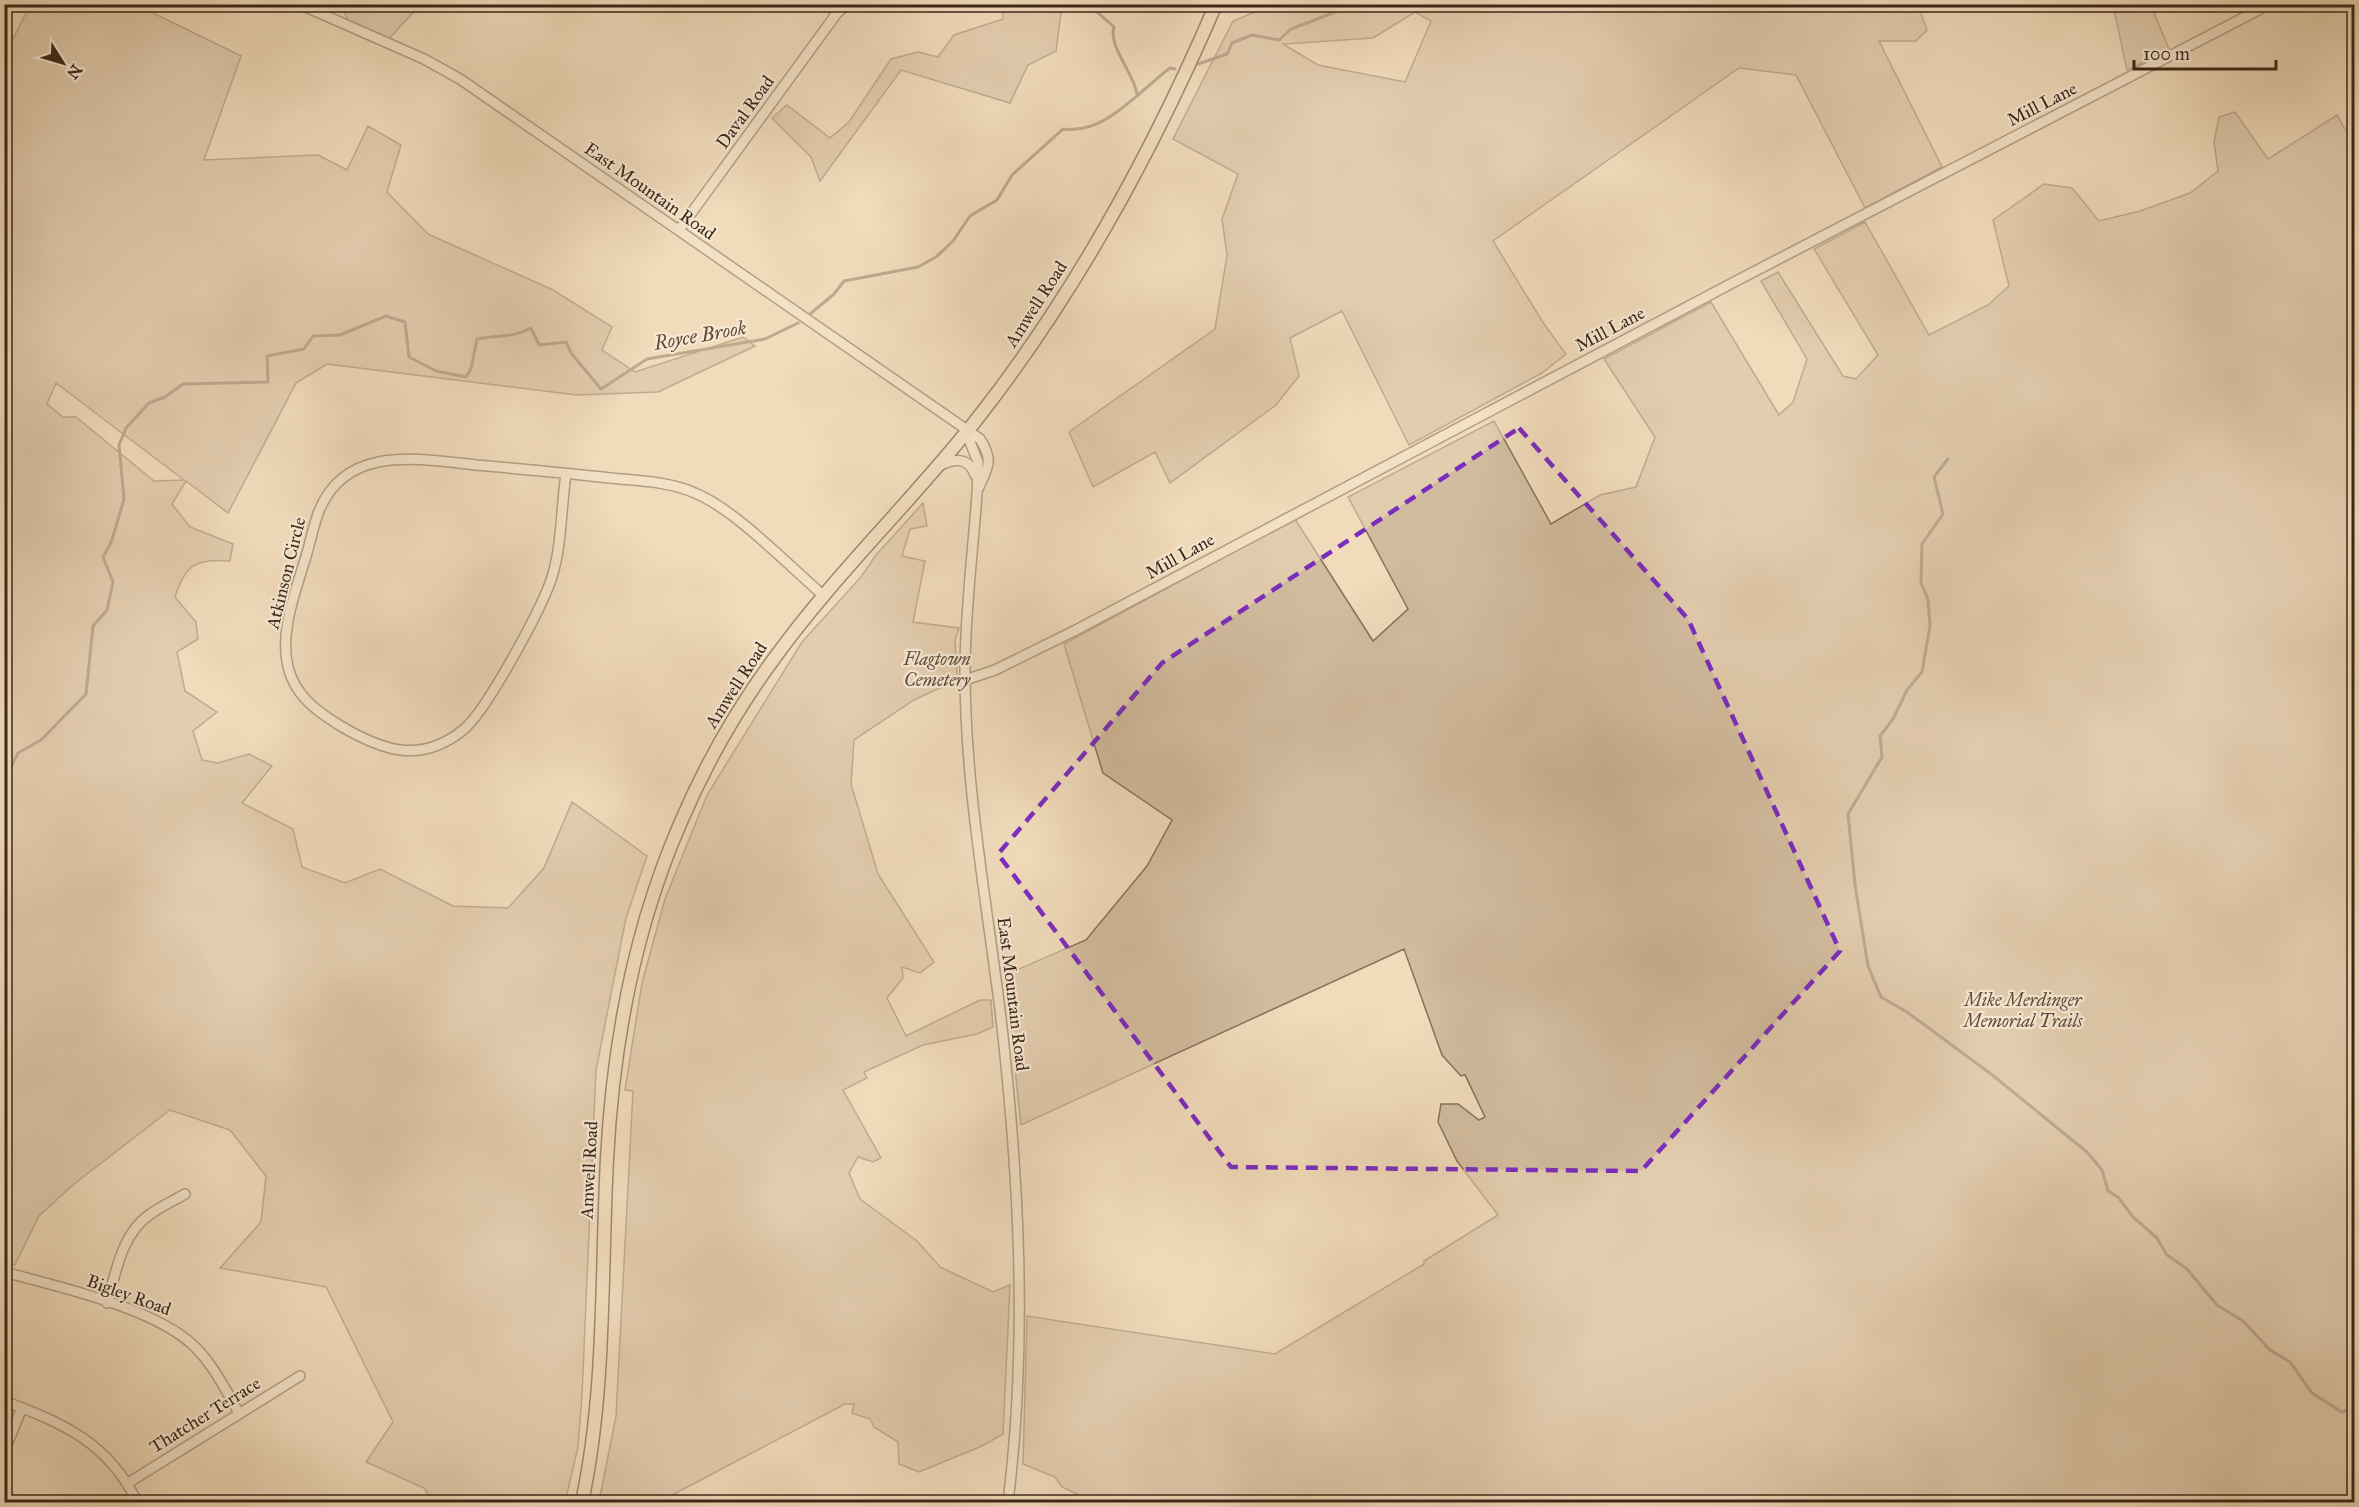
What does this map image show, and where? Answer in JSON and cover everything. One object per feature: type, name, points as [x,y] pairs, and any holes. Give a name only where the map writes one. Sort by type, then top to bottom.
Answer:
[{"type":"main road","name":"Amwell Road","points":[[582,1503],[595,1419],[612,1084],[622,1011],[644,922],[679,824],[723,737],[774,658],[824,596],[966,432],[1031,346],[1087,260],[1165,115],[1216,4]]},
{"type":"street","name":"East Mountain Road","points":[[299,4],[424,59],[460,79],[966,432],[980,439],[988,453],[989,467],[978,490]]},
{"type":"street","points":[[827,4],[837,12]]},
{"type":"street","name":"Daval Road","points":[[679,230],[837,12],[848,4]]},
{"type":"street","name":"Mill Lane","points":[[965,680],[995,670],[1074,631],[1727,285],[2270,4]]},
{"type":"street","name":"East Mountain Road","points":[[966,432],[978,462],[976,478],[978,490],[970,556],[965,680],[976,827],[1008,1080],[1015,1200],[1017,1353],[1013,1451],[1008,1503]]},
{"type":"street","name":"Atkinson Circle","points":[[566,474],[553,575],[544,597],[501,676],[482,709],[466,729],[441,744],[426,749],[394,750],[367,741],[318,712],[303,697],[288,666],[286,633],[320,510],[346,476],[362,466],[378,461],[410,458],[661,483],[695,492],[733,517],[824,596]]},
{"type":"street","points":[[933,469],[950,461],[964,461],[972,468],[976,478]]},
{"type":"street","points":[[106,1303],[124,1248],[135,1227],[149,1215],[185,1194]]},
{"type":"street","name":"Bigley Road","points":[[4,1272],[161,1322],[185,1337],[206,1359],[239,1413]]},
{"type":"street","name":"Thatcher Terrace","points":[[128,1483],[300,1376]]},
{"type":"street","points":[[4,1401],[59,1423],[83,1437],[101,1452],[128,1483],[137,1503]]},
{"type":"street","points":[[4,1452],[22,1408]]},
{"type":"highlighted area","points":[[1519,428],[1688,619],[1840,951],[1641,1171],[1231,1167],[998,854],[1162,663]]},
{"type":"green space","points":[[30,5],[137,5],[241,56],[204,160],[318,155],[347,170],[368,126],[401,145],[387,192],[428,234],[553,290],[612,327],[602,350],[635,372],[743,337],[755,346],[658,392],[577,395],[327,364],[296,383],[228,513],[186,481],[172,504],[190,527],[233,544],[230,561],[208,561],[194,566],[183,577],[175,597],[196,622],[198,639],[177,652],[185,691],[217,712],[193,731],[202,760],[218,763],[249,754],[272,766],[242,803],[293,829],[302,867],[345,883],[380,869],[453,906],[508,908],[544,868],[572,802],[647,856],[626,918],[596,1070],[582,1395],[578,1447],[565,1502],[433,1502],[424,1488],[366,1462],[393,1422],[326,1287],[220,1268],[261,1222],[266,1176],[230,1130],[170,1110],[74,1184],[39,1216],[15,1265],[5,1263],[4,57]],"holes":[[[56,383],[184,480],[154,481],[76,417],[63,417],[47,404]]]},
{"type":"green space","points":[[341,5],[420,5],[389,39],[350,25]]},
{"type":"green space","points":[[1002,5],[1062,5],[1056,51],[1028,65],[1010,103],[901,70],[820,181],[811,157],[772,118],[787,105],[830,138],[849,122],[891,59],[918,52],[938,57],[954,35],[1003,19]]},
{"type":"green space","points":[[1272,5],[1918,5],[1927,30],[1916,41],[1879,41],[1942,167],[1865,208],[1796,75],[1739,68],[1493,241],[1544,324],[1566,354],[1542,373],[1409,445],[1342,311],[1290,338],[1299,376],[1276,405],[1170,483],[1155,452],[1093,487],[1069,432],[1215,329],[1227,255],[1222,219],[1238,174],[1173,139],[1233,21]],"holes":[[[1415,12],[1431,21],[1405,82],[1318,65],[1283,44],[1373,38]]]},
{"type":"green space","points":[[2113,5],[2151,5],[2169,49],[2127,70]]},
{"type":"green space","name":"Mike Merdinger Memorial Trails","points":[[2235,112],[2268,159],[2337,115],[2354,145],[2354,1502],[1093,1502],[1062,1487],[1055,1477],[1023,1464],[1027,1316],[1275,1354],[1424,1264],[1424,1261],[1498,1215],[1457,1161],[1438,1122],[1441,1104],[1458,1104],[1479,1120],[1485,1117],[1465,1075],[1461,1076],[1442,1055],[1404,949],[1021,1125],[1005,975],[1086,940],[1147,866],[1172,820],[1103,773],[1064,644],[1295,519],[1373,641],[1408,609],[1348,497],[1494,421],[1551,524],[1600,495],[1636,487],[1655,437],[1604,359],[1711,302],[1779,415],[1793,402],[1807,359],[1761,281],[1778,272],[1843,376],[1856,379],[1878,355],[1814,249],[1865,222],[1929,335],[1988,305],[2009,286],[1993,220],[2044,184],[2072,188],[2099,221],[2140,211],[2190,193],[2218,171],[2214,142],[2219,117]]},
{"type":"green space","name":"Flagtown Cemetery","points":[[923,503],[927,526],[910,529],[902,556],[925,561],[913,622],[959,628],[955,640],[957,674],[949,684],[914,700],[854,740],[851,784],[878,874],[934,962],[920,973],[902,967],[903,978],[887,998],[906,1036],[980,1000],[991,1000],[993,1027],[977,1034],[923,1045],[864,1072],[867,1078],[843,1090],[881,1158],[873,1162],[858,1157],[849,1173],[860,1199],[917,1241],[940,1267],[993,1292],[1010,1285],[1003,1434],[982,1446],[919,1472],[899,1464],[898,1442],[874,1427],[870,1419],[852,1413],[854,1404],[845,1404],[659,1502],[599,1502],[616,1416],[633,1091],[625,1090],[642,983],[665,899],[707,795],[802,642],[861,577],[876,555]]},
{"type":"waterway","points":[[1088,4],[1114,27],[1115,43],[1137,94]]},
{"type":"waterway","name":"Royce Brook","points":[[1198,64],[1227,54],[1232,43],[1252,35],[1279,40],[1291,29],[1356,4]]},
{"type":"waterway","name":"Royce Brook","points":[[810,314],[834,294],[844,281],[918,267],[936,257],[953,241],[970,216],[997,200],[1012,175],[1063,129],[1078,129],[1107,118],[1134,99],[1170,68],[1175,69]]},
{"type":"waterway","name":"Royce Brook","points":[[4,781],[18,753],[41,740],[86,694],[93,626],[107,610],[113,582],[103,557],[111,543],[124,499],[119,445],[126,428],[149,403],[165,397],[183,384],[268,382],[267,356],[304,349],[313,336],[340,335],[386,316],[405,322],[409,357],[436,371],[466,377],[471,369],[477,339],[511,335],[531,328],[539,345],[566,342],[571,353],[601,389],[647,359],[765,339],[798,323]]},
{"type":"waterway","points":[[1948,459],[1934,477],[1943,514],[1922,544],[1921,583],[1928,599],[1930,626],[1922,672],[1907,690],[1893,719],[1880,736],[1882,757],[1848,814],[1855,885],[1868,966],[1881,997],[1907,1012],[1991,1074],[2087,1152],[2102,1170],[2108,1191],[2118,1197],[2133,1217],[2157,1238],[2167,1255],[2187,1269],[2217,1305],[2243,1321],[2270,1350],[2290,1362],[2312,1393],[2342,1412],[2354,1407]]}]
